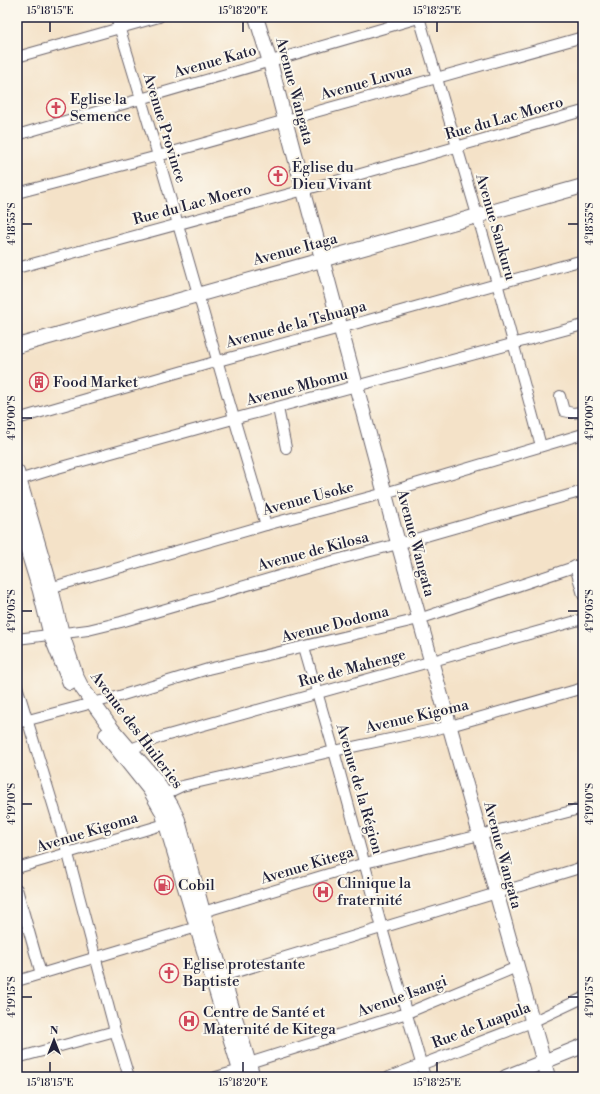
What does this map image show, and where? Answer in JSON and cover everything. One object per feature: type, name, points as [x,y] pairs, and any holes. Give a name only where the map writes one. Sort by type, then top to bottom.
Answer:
[{"type":"street","name":"Avenue Province","points":[[116,17],[179,223],[233,419],[266,525]]},
{"type":"street","points":[[17,58],[159,17]]},
{"type":"street","name":"Avenue Wangata","points":[[256,17],[270,62],[284,120],[357,386],[398,544],[548,1077]]},
{"type":"street","name":"Avenue Kato","points":[[17,135],[420,17]]},
{"type":"street","name":"Avenue Sankuru","points":[[420,17],[497,283],[541,446]]},
{"type":"street","name":"Avenue Luvua","points":[[17,194],[583,37]]},
{"type":"street","name":"Rue du Lac Moero","points":[[17,268],[304,190],[583,111]]},
{"type":"street","name":"Avenue Itaga","points":[[17,346],[478,217],[583,186]]},
{"type":"street","name":"Avenue de la Tshuapa","points":[[17,419],[218,361],[583,260]]},
{"type":"street","name":"Avenue Mbomu","points":[[18,476],[54,469],[583,324]]},
{"type":"street","points":[[560,396],[564,410],[573,413],[581,412],[583,414]]},
{"type":"street","points":[[278,408],[286,448]]},
{"type":"street","name":"Avenue Usoke","points":[[45,589],[266,525],[385,493],[583,434]]},
{"type":"street","name":"Avenue des Huileries","points":[[18,476],[56,635],[82,688],[88,704],[105,734],[150,790],[162,811],[172,822],[203,912],[217,977],[243,1070],[253,1077]]},
{"type":"street","name":"Avenue de Kilosa","points":[[17,639],[88,630],[121,622],[313,566],[398,544],[583,491]]},
{"type":"street","name":"Avenue des Huileries","points":[[17,516],[21,548],[45,589]]},
{"type":"street","points":[[579,565],[583,595]]},
{"type":"street","name":"Avenue Dodoma","points":[[22,722],[113,698],[208,670],[419,619],[579,565]]},
{"type":"street","name":"Rue de Mahenge","points":[[131,750],[161,737],[583,619]]},
{"type":"street","name":"Avenue de la Région","points":[[304,647],[425,1077]]},
{"type":"street","points":[[17,686],[22,722],[68,854],[115,1031],[129,1077]]},
{"type":"street","name":"Avenue Kigoma","points":[[165,794],[182,786],[450,726],[583,688]]},
{"type":"street","name":"Avenue des Huileries","points":[[88,704],[131,750],[155,779],[165,794],[197,928],[217,977]]},
{"type":"street","name":"Avenue Kitega","points":[[203,912],[365,863],[583,808]]},
{"type":"street","name":"Avenue Kigoma","points":[[17,868],[172,822]]},
{"type":"street","points":[[217,977],[583,867]]},
{"type":"street","points":[[17,889],[42,974]]},
{"type":"street","points":[[17,981],[197,928]]},
{"type":"street","name":"Avenue Isangi","points":[[216,1077],[243,1070],[407,1013],[517,967]]},
{"type":"street","name":"Rue de Luapula","points":[[389,1077],[532,1022],[583,998]]},
{"type":"street","points":[[17,1058],[115,1031]]},
{"type":"street","points":[[506,1077],[583,1046]]},
{"type":"place","name":"Eglise la Semence","points":[[56,108]]},
{"type":"place","name":"Église du Dieu Vivant","points":[[278,176]]},
{"type":"place","name":"Food Market","points":[[39,382]]},
{"type":"place","name":"Cobil","points":[[164,885]]},
{"type":"place","name":"Clinique la fraternité","points":[[323,892]]},
{"type":"place","name":"Eglise protestante Baptiste","points":[[169,973]]},
{"type":"place","name":"Centre de Santé et Maternité de Kitega","points":[[189,1021]]}]
